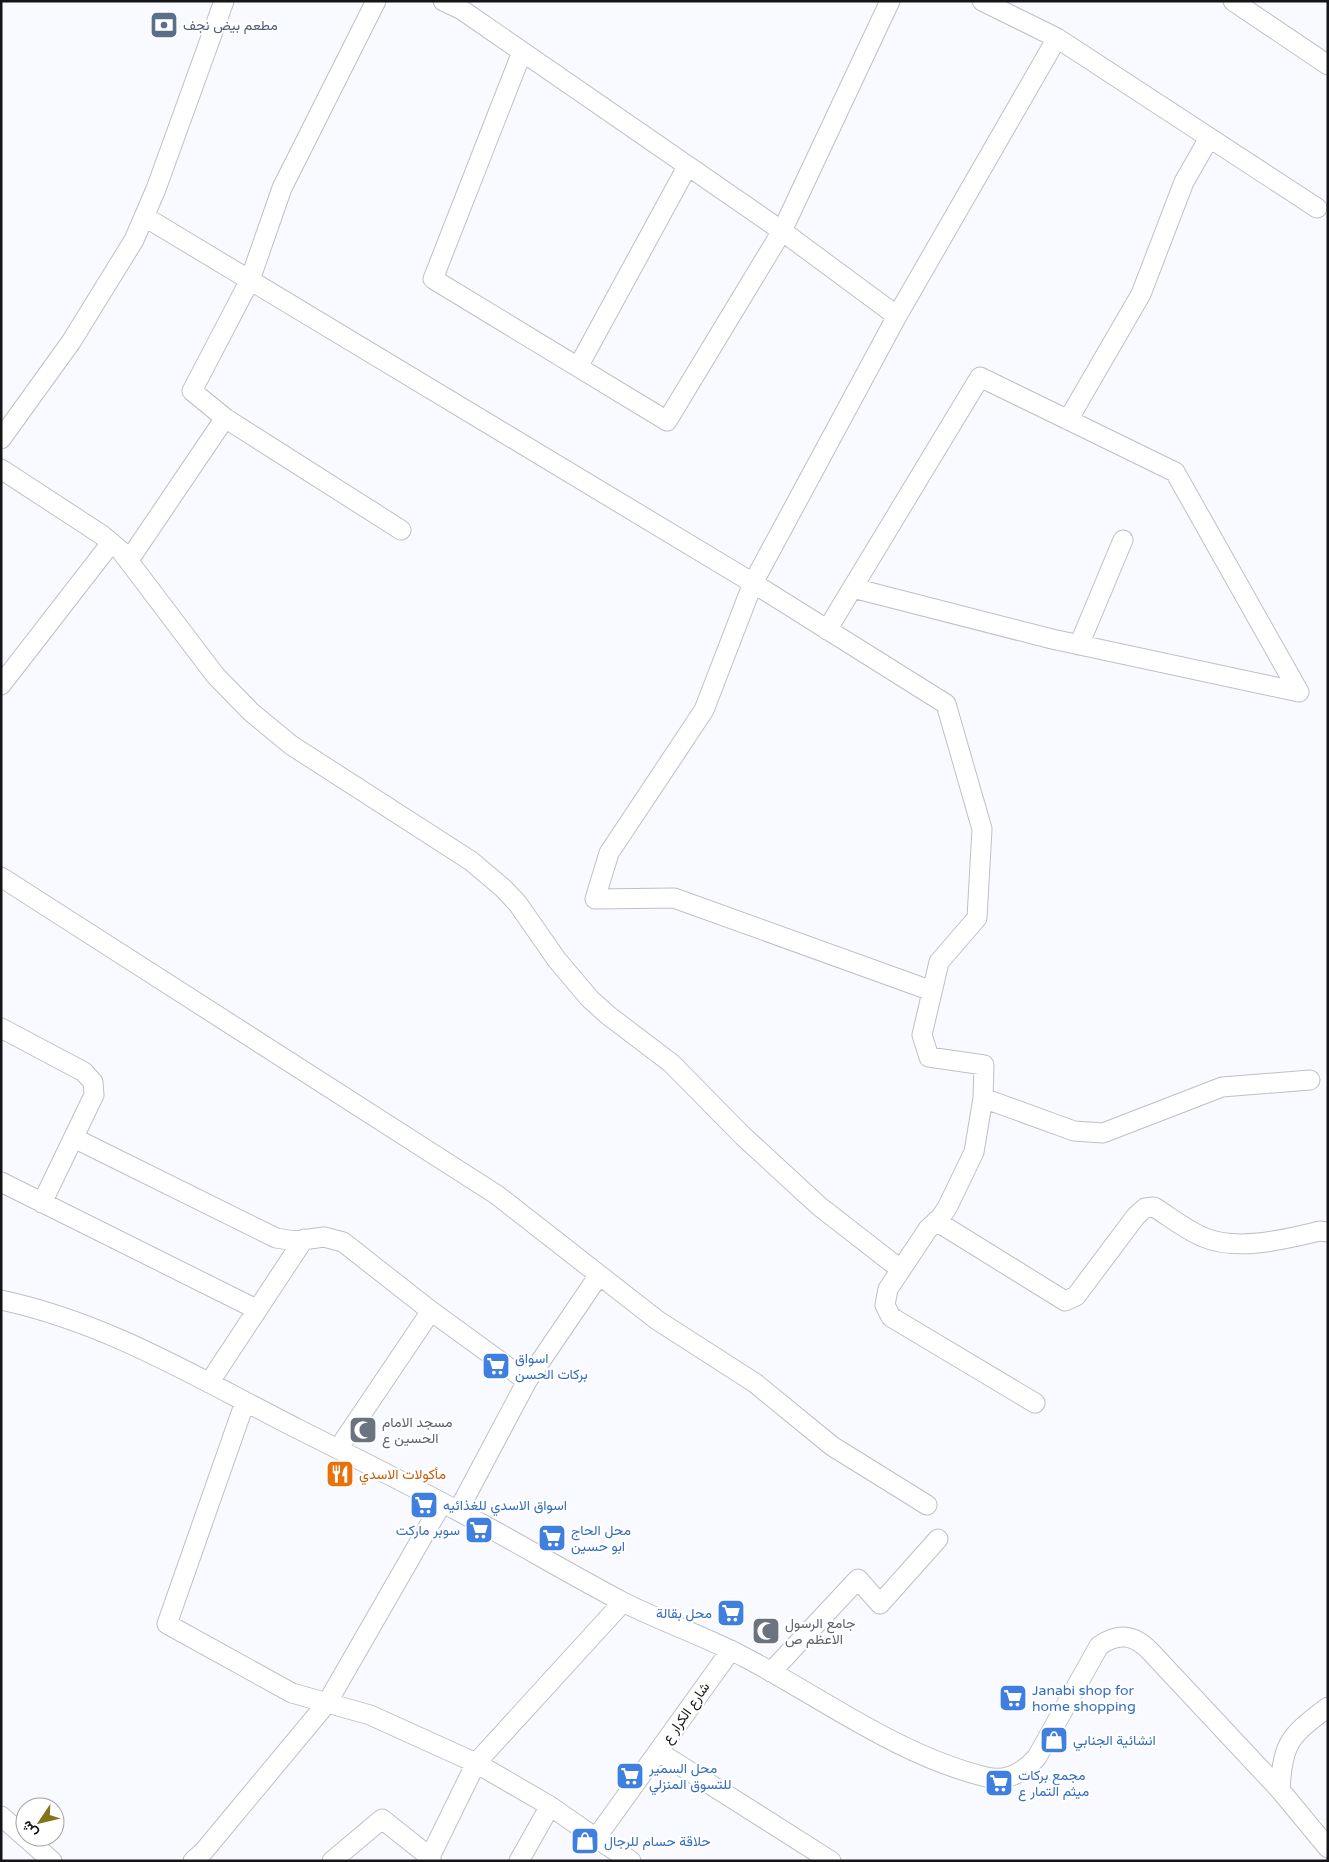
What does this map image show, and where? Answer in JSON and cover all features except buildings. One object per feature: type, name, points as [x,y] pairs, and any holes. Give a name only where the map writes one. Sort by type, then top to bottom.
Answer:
[{"type":"street","points":[[1,439],[72,342],[121,262],[145,217],[224,1]]},
{"type":"street","points":[[376,1],[282,188],[250,280],[192,391],[225,418],[401,530]]},
{"type":"street","points":[[443,1],[462,10],[782,231],[897,316]]},
{"type":"street","points":[[522,52],[433,279],[667,421],[782,231],[890,1]]},
{"type":"street","points":[[982,1],[1056,38],[1317,208]]},
{"type":"street","points":[[1233,1],[1328,65]]},
{"type":"street","points":[[932,991],[674,898],[595,899],[609,853],[704,710],[753,583],[897,316],[1056,38]]},
{"type":"street","points":[[1068,420],[1141,294],[1184,182],[1209,138]]},
{"type":"street","points":[[578,367],[687,167]]},
{"type":"street","points":[[145,217],[753,583],[946,704],[982,829],[976,918],[939,962],[922,1035],[930,1057],[984,1065],[983,1098],[974,1152],[946,1208],[928,1229],[900,1269],[886,1297],[885,1305],[891,1317],[1035,1403]]},
{"type":"street","points":[[827,630],[980,377],[1175,472],[1299,692],[1079,645],[853,588]]},
{"type":"street","points":[[129,560],[225,418]]},
{"type":"street","points":[[1,469],[111,543],[129,560],[215,675],[251,712],[291,745],[363,790],[487,874],[518,904],[558,960],[590,999],[609,1016],[671,1062],[743,1136],[819,1206],[900,1269]]},
{"type":"street","points":[[1079,645],[1123,540]]},
{"type":"street","points":[[1,685],[111,543]]},
{"type":"street","points":[[1,877],[481,1184],[657,1320],[755,1383],[832,1446],[927,1505]]},
{"type":"street","points":[[1,1028],[84,1072],[93,1082],[94,1095],[42,1203]]},
{"type":"street","points":[[983,1098],[1074,1131],[1103,1133],[1222,1087],[1310,1080]]},
{"type":"street","points":[[74,1138],[266,1234],[286,1241],[324,1237],[343,1242],[431,1311],[527,1381]]},
{"type":"street","points":[[1,1182],[256,1309]]},
{"type":"street","points":[[936,1221],[1065,1301],[1076,1296],[1136,1216],[1150,1207],[1154,1207],[1203,1238],[1225,1242],[1266,1243],[1328,1232]]},
{"type":"street","points":[[209,1383],[256,1309],[304,1239]]},
{"type":"street","points":[[193,1861],[204,1852],[327,1703],[527,1381],[599,1275]]},
{"type":"street","points":[[1,1300],[52,1313],[117,1337],[450,1507],[623,1602],[731,1650],[909,1747],[987,1777],[1002,1778],[1015,1775],[1028,1768],[1037,1757],[1099,1646],[1108,1639],[1119,1636],[1130,1637],[1141,1642],[1149,1650],[1280,1790],[1328,1848]]},
{"type":"street","points":[[338,1449],[431,1311]]},
{"type":"street","points":[[245,1402],[167,1624],[292,1693],[370,1715],[476,1763],[550,1806],[632,1861]]},
{"type":"street","points":[[771,1672],[858,1579],[880,1604],[938,1539]]},
{"type":"street","points":[[332,1861],[382,1819],[430,1859],[476,1763],[623,1602]]},
{"type":"street","name":"شارع الكرار ع","points":[[596,1838],[731,1650]]},
{"type":"street","points":[[1280,1790],[1282,1764],[1287,1745],[1298,1731],[1328,1707]]},
{"type":"street","points":[[659,1752],[830,1861]]},
{"type":"street","points":[[519,1861],[550,1806]]},
{"type":"street","points":[[1,1816],[15,1828]]},
{"type":"street","points":[[36,1847],[52,1861]]},
{"type":"place","name":"مطعم بيض نجف","points":[[164,25]]},
{"type":"place","name":"اسواق بركات الحسن","points":[[496,1366]]},
{"type":"place","name":"مسجد الامام الحسين ع","points":[[363,1430]]},
{"type":"place","name":"مأكولات الاسدي","points":[[340,1474]]},
{"type":"place","name":"اسواق الاسدي للغذائيه","points":[[424,1505]]},
{"type":"place","name":"سوبر ماركت","points":[[479,1530]]},
{"type":"place","name":"محل الحاج ابو حسين","points":[[552,1538]]},
{"type":"place","name":"محل بقالة","points":[[731,1613]]},
{"type":"place","name":"جامع الرسول الاعظم ص","points":[[766,1631]]},
{"type":"place","name":"Janabi shop for home shopping","points":[[1013,1698]]},
{"type":"place","name":"انشائية الجنابي","points":[[1054,1740]]},
{"type":"place","name":"محل السمير للتسوق المنزلي","points":[[630,1776]]},
{"type":"place","name":"مجمع بركات ميثم التمار ع","points":[[999,1783]]},
{"type":"place","name":"حلاقة حسام للرجال","points":[[585,1841]]}]
